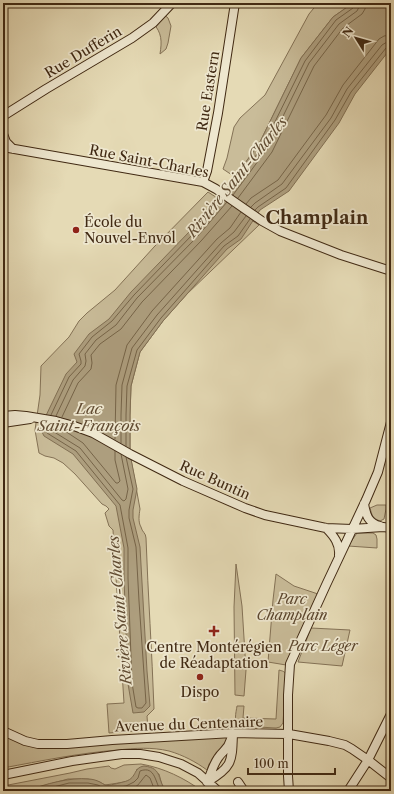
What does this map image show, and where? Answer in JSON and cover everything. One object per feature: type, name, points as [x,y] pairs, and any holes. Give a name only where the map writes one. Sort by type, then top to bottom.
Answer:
[{"type":"street","name":"Rue Dufferin","points":[[3,116],[132,38],[153,23],[172,3]]},
{"type":"street","name":"Rue Eastern","points":[[203,182],[207,171],[218,113],[235,3]]},
{"type":"street","points":[[3,134],[6,142],[13,149]]},
{"type":"street","name":"Rue Saint-Charles","points":[[3,147],[203,182],[216,189],[262,221],[280,231],[341,255],[391,271]]},
{"type":"street","name":"Rue Buntin","points":[[3,416],[15,415],[41,418],[74,426],[93,433],[183,481],[265,516],[326,528],[352,529],[387,527]]},
{"type":"street","name":"Rue Buntin","points":[[3,423],[41,418]]},
{"type":"street","points":[[289,791],[288,695],[290,664],[378,472],[391,422]]},
{"type":"street","points":[[364,504],[366,515],[369,520],[373,524],[387,527]]},
{"type":"street","points":[[326,528],[338,544],[340,550],[339,557]]},
{"type":"street","points":[[348,791],[368,760],[391,714]]},
{"type":"street","name":"Avenue du Centenaire","points":[[3,731],[25,741],[38,744],[68,744],[233,733],[289,734],[345,745],[368,760],[391,778]]},
{"type":"street","points":[[207,782],[220,775],[229,764],[232,752],[233,733]]},
{"type":"street","points":[[207,782],[217,759],[230,744],[233,733]]},
{"type":"street","name":"Avenue du Centenaire","points":[[3,775],[72,761],[122,754],[140,754],[159,757],[181,764],[198,773],[218,791]]},
{"type":"street","points":[[238,782],[244,791]]},
{"type":"green space","points":[[318,3],[353,3],[333,17],[301,58],[259,144],[235,177],[223,169],[234,127],[240,118],[265,95],[309,14]]},
{"type":"green space","points":[[162,13],[168,18],[171,26],[166,49],[160,54],[161,37],[153,23]]},
{"type":"green space","name":"Lac Saint-François","points":[[208,192],[259,225],[187,294],[163,321],[140,352],[131,386],[130,454],[140,509],[139,523],[146,538],[154,709],[147,716],[148,730],[109,733],[107,704],[124,703],[113,530],[109,526],[105,513],[109,509],[102,504],[63,463],[39,453],[35,430],[40,395],[41,366],[69,337],[79,321],[115,290],[154,247]]},
{"type":"green space","points":[[377,505],[386,505],[384,519],[380,521],[375,519],[370,508]]},
{"type":"green space","points":[[357,533],[373,533],[376,535],[377,548],[348,546]]},
{"type":"green space","points":[[236,564],[242,606],[246,670],[244,696],[235,695],[234,607]]},
{"type":"green space","name":"Parc Champlain","points":[[276,574],[294,586],[318,594],[286,665],[268,662]]},
{"type":"green space","name":"Parc Léger","points":[[311,628],[350,630],[342,666],[298,662]]},
{"type":"green space","points":[[279,670],[284,672],[286,675],[283,723],[280,727],[276,728],[240,726],[236,722],[237,706],[244,706],[243,718],[276,719]]},
{"type":"green space","points":[[3,733],[20,741],[228,736],[227,743],[209,764],[207,770],[189,759],[169,751],[144,748],[89,753],[3,768]]},
{"type":"green space","points":[[141,764],[158,768],[173,774],[202,791],[167,791],[162,785],[159,774],[137,769],[131,780],[125,782],[105,785],[88,779],[68,779],[28,791],[3,791],[3,786],[87,769],[109,766],[115,769],[124,765]]},
{"type":"water","name":"Lac Saint-François","points":[[353,3],[391,3],[391,48],[355,94],[339,123],[289,191],[260,210],[241,239],[227,249],[163,321],[140,352],[131,386],[130,454],[137,489],[133,518],[140,547],[150,706],[144,712],[133,713],[128,684],[124,548],[116,506],[73,454],[44,436],[40,428],[66,374],[77,362],[74,354],[89,334],[109,319],[131,292],[190,231],[223,193],[259,144],[301,58],[333,17]]},
{"type":"water","points":[[140,767],[150,767],[157,772],[167,791],[28,791],[49,784],[74,779],[91,779],[105,785],[128,781]]},
{"type":"place","name":"École du Nouvel-Envol","points":[[76,230]]},
{"type":"place","name":"Centre Montérégien de Réadaptation","points":[[214,631]]},
{"type":"place","name":"Dispo","points":[[200,677]]},
{"type":"district","name":"Champlain","points":[[317,218]]},
{"type":"water label","name":"Rivière Saint-Charles","points":[[237,177]]},
{"type":"water label","name":"Rivière Saint-Charles","points":[[120,610]]}]
